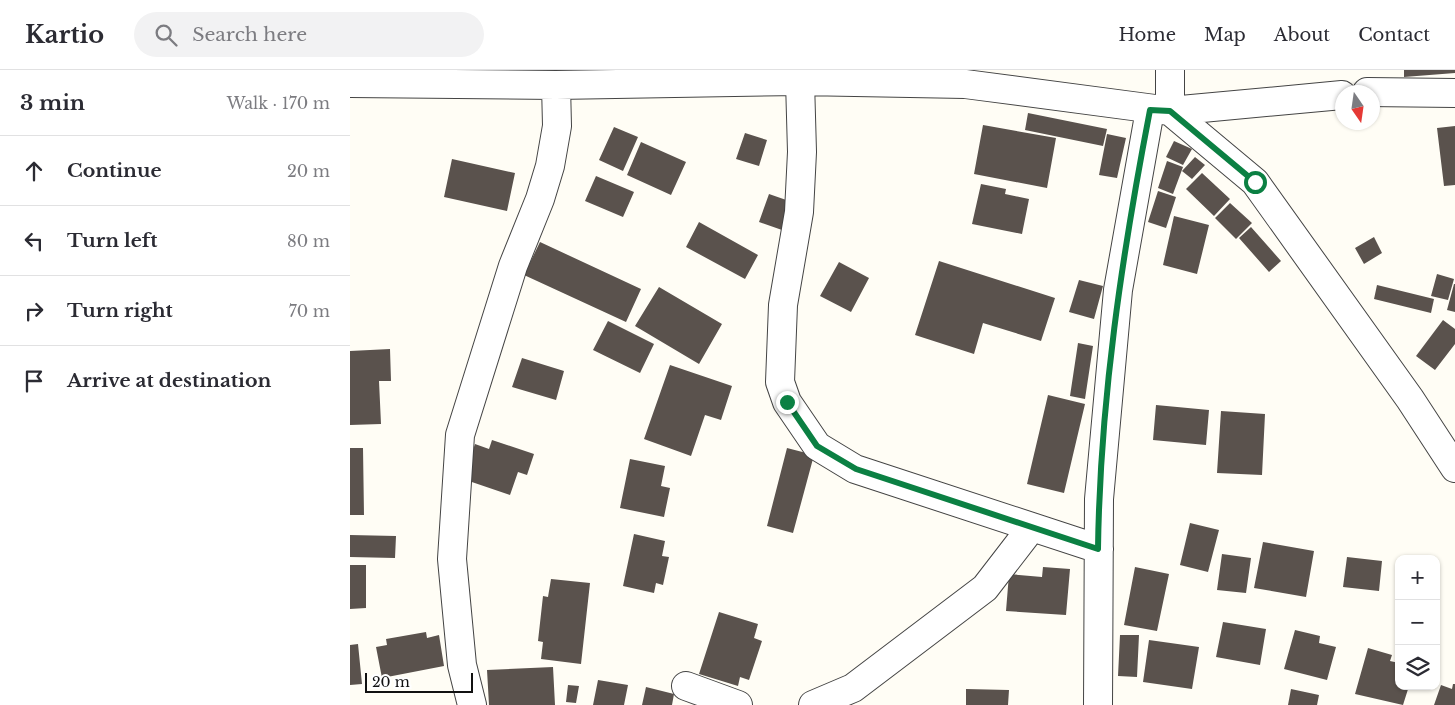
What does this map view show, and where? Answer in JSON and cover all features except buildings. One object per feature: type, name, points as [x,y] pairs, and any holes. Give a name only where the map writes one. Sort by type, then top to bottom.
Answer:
[{"type":"street","points":[[1098,705],[1099,499],[1118,290],[1170,70]]},
{"type":"street","points":[[350,83],[556,85],[630,77],[965,84],[1160,111],[1335,96]]},
{"type":"street","points":[[800,80],[802,152],[799,212],[782,315],[780,382],[787,402],[817,446],[856,469],[1098,549]]},
{"type":"street","points":[[472,705],[462,665],[452,560],[460,435],[513,266],[540,200],[550,166],[557,126],[556,85]]},
{"type":"street","points":[[1380,92],[1455,93]]},
{"type":"street","points":[[1160,111],[1255,182],[1410,398],[1455,468]]},
{"type":"street","points":[[814,705],[853,688],[985,588],[1032,527]]},
{"type":"street","points":[[686,686],[738,705]]},
{"type":"route","points":[[787,402],[817,446],[856,469],[1098,549],[1099,499],[1118,290],[1150,110],[1170,111],[1255,182]]}]
